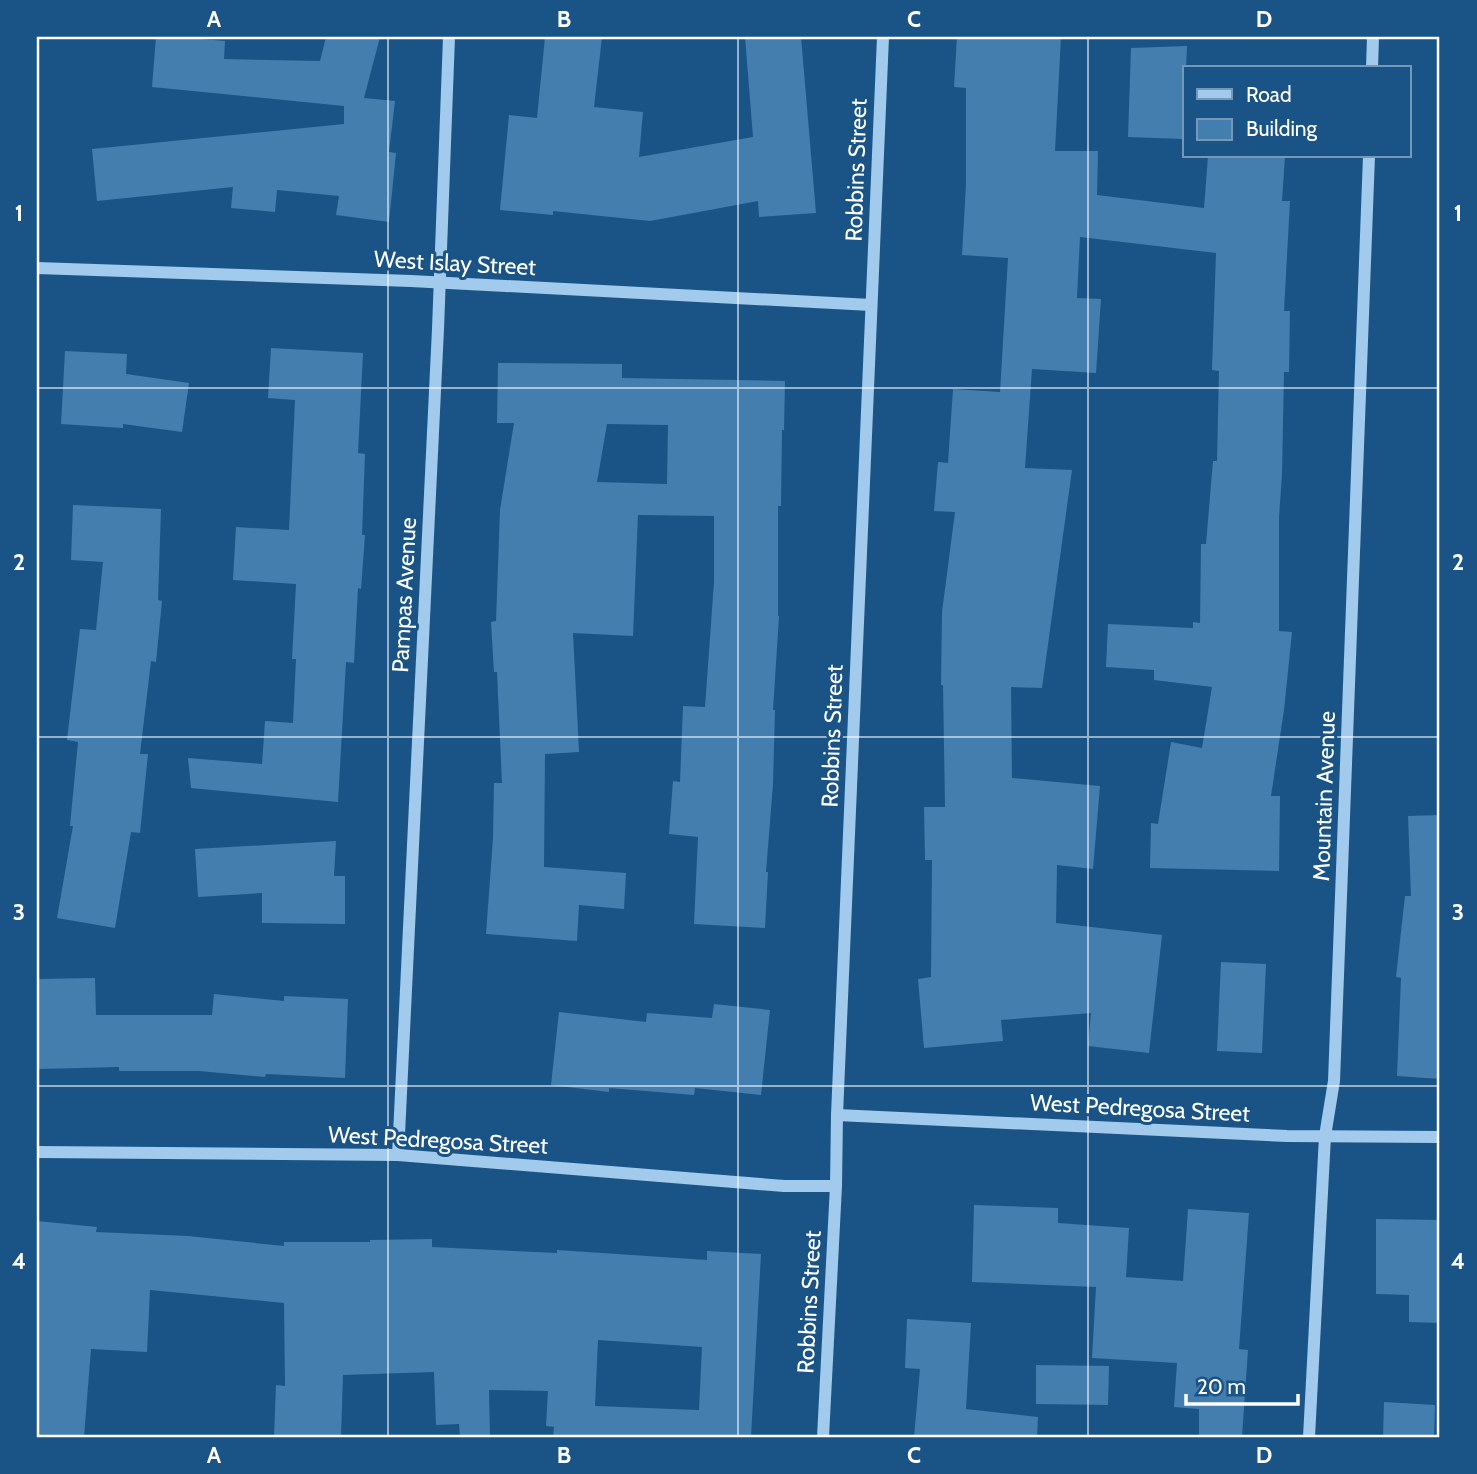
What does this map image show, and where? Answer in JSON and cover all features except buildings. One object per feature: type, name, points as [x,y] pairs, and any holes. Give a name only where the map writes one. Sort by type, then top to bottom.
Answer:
[{"type":"street","name":"Pampas Avenue","points":[[398,1155],[440,283],[449,37]]},
{"type":"street","name":"Robbins Street","points":[[823,1437],[836,1186],[883,37]]},
{"type":"street","points":[[1372,66],[1373,37]]},
{"type":"street","name":"Mountain Avenue","points":[[1309,1437],[1325,1136],[1334,1081],[1369,158]]},
{"type":"street","name":"West Islay Street","points":[[37,268],[440,283],[871,305]]},
{"type":"street","name":"West Pedregosa Street","points":[[837,1115],[1287,1136],[1440,1137]]},
{"type":"street","name":"West Pedregosa Street","points":[[37,1152],[398,1155],[784,1186],[836,1186]]}]
